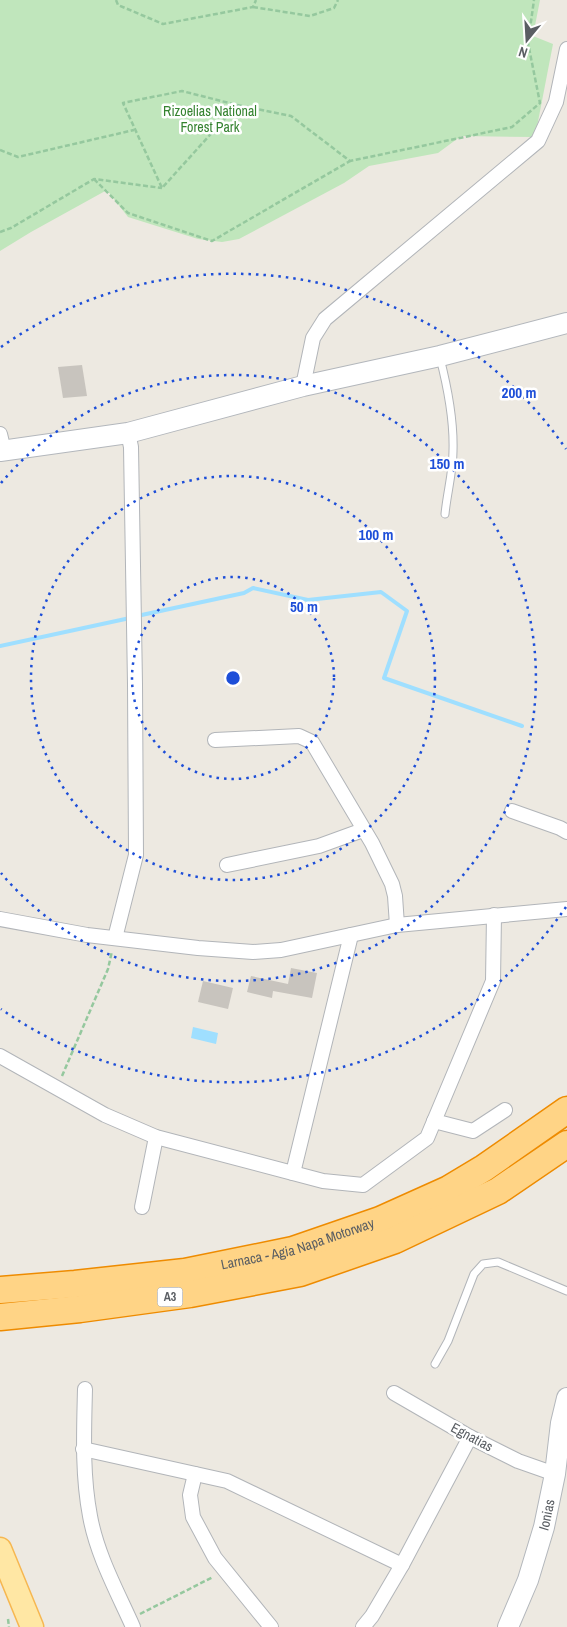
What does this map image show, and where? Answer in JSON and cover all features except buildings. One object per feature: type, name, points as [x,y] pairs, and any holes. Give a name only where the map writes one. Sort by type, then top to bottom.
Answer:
[{"type":"highway","name":"Larnaca - Agia Napa Motorway","points":[[0,1290],[185,1272],[293,1250],[380,1220],[449,1189],[484,1168],[567,1110]]},
{"type":"highway","name":"Larnaca - Agia Napa Motorway","points":[[0,1317],[80,1309],[190,1294],[300,1273],[395,1240],[498,1191],[567,1144]]},
{"type":"highway","points":[[0,1275],[73,1270],[184,1258],[287,1238],[374,1210],[442,1180],[484,1168]]},
{"type":"highway","points":[[0,1332],[192,1308],[305,1281],[400,1247],[457,1218],[498,1191]]},
{"type":"main road","points":[[1,446],[128,433],[303,386],[440,356],[567,324]]},
{"type":"main road","name":"Ionias","points":[[508,1627],[528,1580],[544,1528],[555,1474],[561,1423],[567,1398]]},
{"type":"main road","points":[[0,1549],[32,1627]]},
{"type":"street","points":[[303,386],[313,338],[325,319],[538,141],[556,102],[567,49]]},
{"type":"street","points":[[115,938],[136,855],[131,447],[128,433]]},
{"type":"street","points":[[215,740],[299,736],[312,742],[372,843],[392,884],[395,896],[397,925]]},
{"type":"street","points":[[512,811],[567,832]]},
{"type":"street","points":[[227,865],[319,846],[363,830]]},
{"type":"street","points":[[0,918],[87,935],[198,948],[268,952],[397,925],[567,908]]},
{"type":"street","points":[[0,1056],[105,1116],[156,1137],[324,1181],[363,1185],[427,1138],[493,981],[494,915]]},
{"type":"street","points":[[294,1173],[352,935]]},
{"type":"street","points":[[434,1121],[473,1131],[505,1110]]},
{"type":"street","points":[[142,1207],[156,1137]]},
{"type":"street","points":[[86,1388],[84,1449],[85,1478],[90,1517],[102,1558],[131,1623]]},
{"type":"street","name":"Egnatias","points":[[394,1393],[470,1437],[518,1461],[555,1474]]},
{"type":"street","points":[[363,1627],[372,1616],[402,1565],[470,1437]]},
{"type":"street","points":[[84,1449],[228,1481],[402,1565]]},
{"type":"street","points":[[195,1474],[190,1495],[193,1517],[215,1558],[271,1627]]},
{"type":"lane","points":[[440,356],[448,388],[453,421],[453,452],[444,514]]},
{"type":"lane","points":[[435,1364],[448,1341],[474,1274],[483,1264],[498,1262],[567,1292]]},
{"type":"path","points":[[116,0],[118,5],[163,24],[253,7],[310,16],[334,8],[338,0]]},
{"type":"path","points":[[253,7],[256,0]]},
{"type":"path","points":[[94,179],[128,213],[212,241],[350,161],[512,127],[540,103],[528,43],[534,0]]},
{"type":"path","points":[[162,188],[123,104],[182,90],[236,105],[291,116],[350,161]]},
{"type":"path","points":[[162,188],[236,105]]},
{"type":"path","points":[[0,150],[18,157],[134,130]]},
{"type":"path","points":[[0,232],[11,228],[94,179],[162,188]]},
{"type":"path","points":[[56,1088],[108,969],[115,938]]},
{"type":"path","points":[[131,1623],[226,1571]]},
{"type":"green space","name":"Rizoelias National Forest Park","points":[[0,0],[540,0],[533,36],[553,44],[535,137],[461,136],[438,153],[369,166],[344,183],[239,239],[222,242],[198,239],[128,217],[107,190],[0,251]]},
{"type":"water","points":[[193,1027],[218,1033],[216,1044],[191,1038]]},
{"type":"waterway","points":[[137,616],[244,593],[253,588],[308,600],[381,592],[407,611],[384,678],[522,726]]},
{"type":"waterway","points":[[0,646],[130,618]]}]
